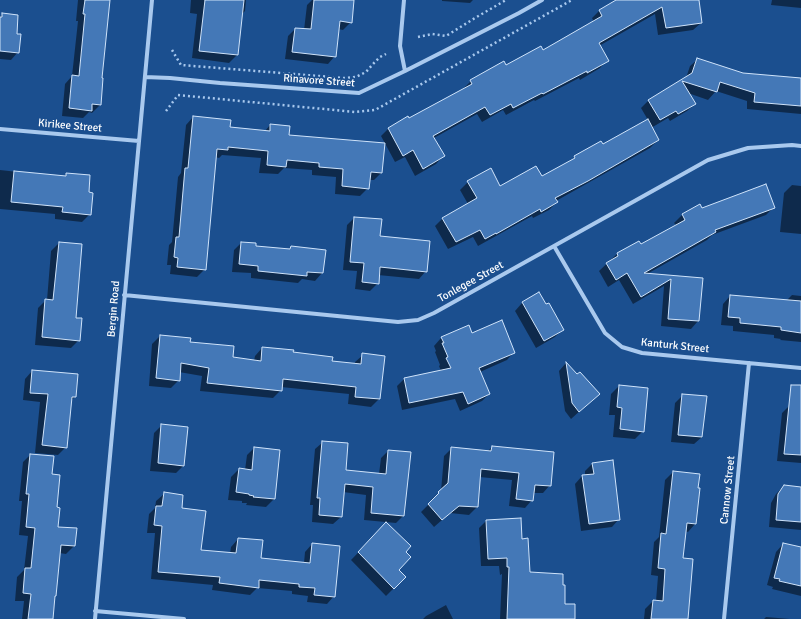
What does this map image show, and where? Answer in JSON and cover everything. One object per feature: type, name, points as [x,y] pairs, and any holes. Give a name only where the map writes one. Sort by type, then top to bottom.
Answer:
[{"type":"street","name":"Bergin Road","points":[[95,619],[152,0]]},
{"type":"street","points":[[404,0],[400,46],[405,71]]},
{"type":"street","name":"Rinavore Street","points":[[145,77],[359,92],[405,71],[542,0]]},
{"type":"street","name":"Kirikee Street","points":[[0,129],[139,141]]},
{"type":"street","name":"Tonlegee Street","points":[[124,295],[398,322],[418,320],[434,313],[708,160],[748,148],[792,145],[801,146]]},
{"type":"street","name":"Kanturk Street","points":[[554,246],[605,333],[622,347],[642,353],[801,368]]},
{"type":"street","name":"Cannow Street","points":[[724,619],[749,363]]},
{"type":"street","points":[[95,611],[184,619]]},
{"type":"path","points":[[418,37],[432,34],[446,36],[506,0]]},
{"type":"path","points":[[172,50],[181,65],[344,78],[356,77],[366,72],[380,57],[386,54]]},
{"type":"building","points":[[85,0],[110,0],[102,78],[101,105],[92,104],[92,111],[69,108],[72,75],[79,76]]},
{"type":"building","points":[[205,0],[244,0],[238,55],[199,51]]},
{"type":"building","points":[[314,0],[354,0],[352,23],[340,21],[336,57],[292,52],[295,28],[311,29]]},
{"type":"building","points":[[616,0],[699,0],[702,23],[666,28],[662,7],[599,43],[609,61],[513,108],[511,104],[490,115],[485,107],[433,136],[445,156],[423,169],[413,150],[403,156],[388,128],[408,116],[409,118],[472,84],[470,80],[504,61],[506,65],[541,46],[543,50],[602,16],[599,10]]},
{"type":"building","points":[[2,13],[18,15],[17,34],[21,34],[19,53],[0,51],[0,17],[2,17]]},
{"type":"building","points":[[697,58],[743,73],[801,78],[801,106],[754,102],[755,93],[720,82],[717,92],[682,81],[696,104],[678,114],[676,111],[660,120],[648,100],[692,73]]},
{"type":"building","points":[[193,116],[231,120],[230,127],[270,131],[270,124],[290,126],[289,135],[385,143],[382,173],[371,172],[369,189],[342,186],[343,169],[319,167],[319,163],[287,160],[286,167],[267,165],[268,151],[228,147],[228,150],[217,149],[206,270],[177,267],[178,258],[174,257],[176,237],[179,237],[185,168],[188,168]]},
{"type":"building","points":[[648,119],[659,140],[588,181],[555,198],[558,202],[541,212],[540,209],[496,234],[485,239],[480,230],[456,242],[442,218],[477,198],[467,181],[491,168],[500,186],[536,166],[542,176],[575,158],[574,156],[601,141],[603,144]]},
{"type":"building","points":[[14,171],[66,176],[66,173],[90,175],[89,192],[93,193],[91,215],[62,212],[63,207],[11,202]]},
{"type":"building","points":[[766,184],[775,208],[715,230],[716,232],[644,273],[703,278],[699,321],[668,319],[671,279],[641,297],[627,273],[616,280],[606,263],[618,256],[617,253],[639,241],[641,244],[685,220],[682,214],[700,204],[702,208]]},
{"type":"building","points":[[354,217],[382,219],[380,236],[430,241],[427,272],[380,267],[379,284],[362,282],[364,263],[350,262]]},
{"type":"building","points":[[59,242],[82,244],[76,318],[82,318],[80,341],[42,337],[45,299],[53,300]]},
{"type":"building","points":[[241,242],[256,243],[256,246],[290,249],[291,246],[326,250],[323,273],[307,272],[307,276],[258,271],[258,266],[239,264]]},
{"type":"building","points":[[539,292],[546,304],[549,303],[564,330],[544,341],[522,302]]},
{"type":"building","points":[[730,295],[801,301],[801,333],[781,330],[781,327],[740,323],[740,318],[728,317]]},
{"type":"building","points":[[502,320],[515,353],[479,368],[490,394],[468,404],[463,392],[409,403],[404,378],[451,368],[446,358],[448,357],[441,337],[469,325],[472,333]]},
{"type":"building","points":[[160,335],[191,338],[190,342],[234,346],[233,357],[261,361],[262,347],[294,350],[293,352],[333,357],[332,361],[361,364],[362,353],[385,356],[380,399],[355,397],[356,387],[283,379],[282,391],[207,383],[209,368],[181,363],[180,381],[156,378]]},
{"type":"building","points":[[566,362],[577,374],[580,372],[600,394],[579,412],[572,403]]},
{"type":"building","points":[[32,370],[78,374],[76,397],[72,397],[67,448],[42,445],[48,394],[30,393]]},
{"type":"building","points":[[619,385],[648,388],[644,432],[620,429],[622,408],[617,407]]},
{"type":"building","points":[[791,385],[801,385],[801,455],[784,454]]},
{"type":"building","points":[[682,394],[707,396],[702,437],[678,435]]},
{"type":"building","points":[[161,424],[188,427],[184,466],[158,463]]},
{"type":"building","points":[[322,441],[348,443],[346,470],[386,474],[388,450],[411,452],[404,516],[371,513],[373,487],[345,484],[342,517],[319,515],[320,498],[317,498]]},
{"type":"building","points":[[492,446],[554,452],[551,486],[535,485],[533,501],[516,499],[519,473],[481,469],[478,507],[459,506],[442,520],[428,504],[448,483],[451,447],[491,451]]},
{"type":"building","points":[[254,447],[280,450],[275,499],[253,497],[254,496],[249,494],[236,492],[239,468],[252,470]]},
{"type":"building","points":[[30,454],[54,456],[52,474],[60,475],[57,507],[60,508],[58,527],[77,528],[75,546],[61,545],[53,619],[28,619],[31,594],[23,593],[25,568],[31,568],[35,528],[26,527],[29,494],[26,494]]},
{"type":"building","points":[[613,460],[620,520],[589,524],[582,475],[594,474],[592,463]]},
{"type":"building","points":[[673,471],[700,474],[696,524],[687,523],[683,558],[693,559],[688,619],[651,619],[653,600],[663,601],[665,569],[658,568],[661,533],[666,534]]},
{"type":"building","points":[[784,485],[801,487],[801,522],[776,520],[778,494]]},
{"type":"building","points":[[164,492],[183,495],[182,508],[206,511],[201,550],[236,553],[238,538],[263,540],[261,558],[310,563],[312,543],[340,546],[335,597],[314,595],[315,588],[299,587],[299,584],[259,580],[259,588],[219,583],[220,577],[158,572],[162,526],[154,525],[156,506],[162,506]]},
{"type":"building","points":[[521,518],[522,539],[528,538],[530,572],[563,574],[563,585],[565,585],[565,604],[575,604],[575,619],[507,619],[509,567],[507,567],[507,558],[488,559],[486,520]]},
{"type":"building","points":[[386,522],[411,546],[406,552],[411,557],[399,570],[406,577],[394,589],[358,552]]},
{"type":"building","points":[[783,543],[801,547],[801,586],[779,581],[780,579],[774,578]]}]
